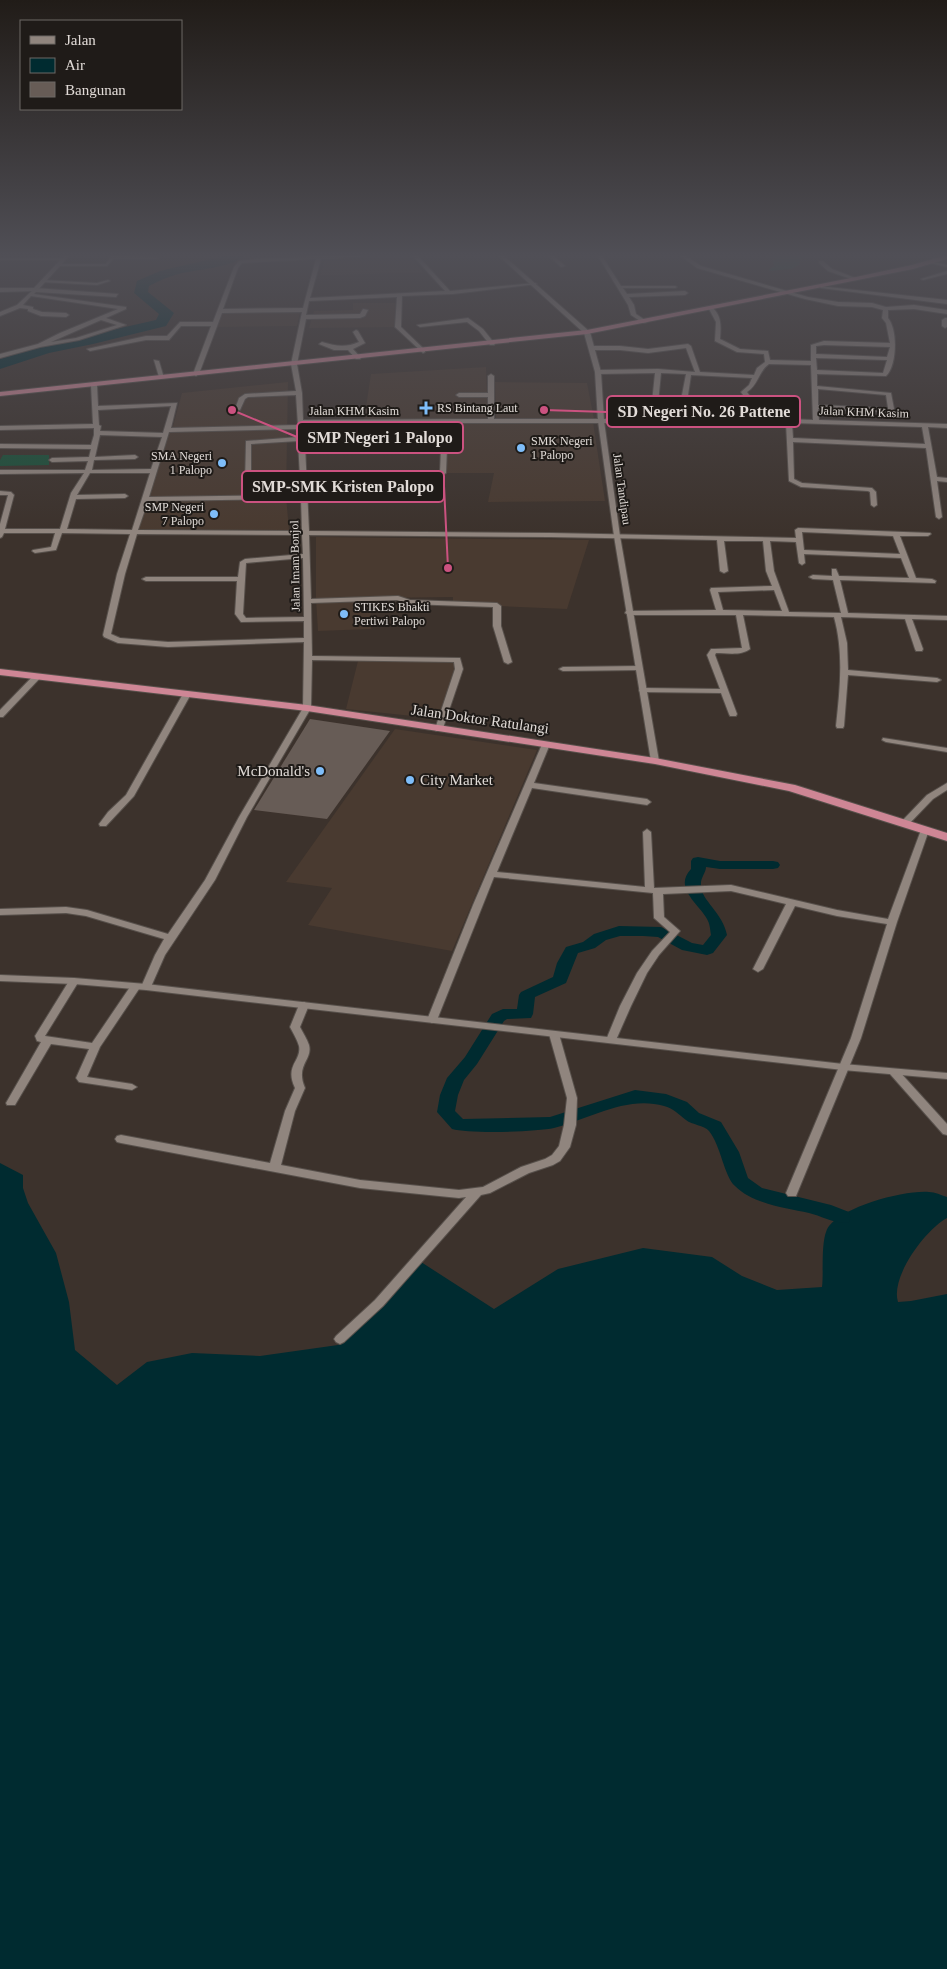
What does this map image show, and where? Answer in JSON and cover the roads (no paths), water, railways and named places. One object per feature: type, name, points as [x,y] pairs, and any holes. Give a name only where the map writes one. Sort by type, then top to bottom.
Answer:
[{"type":"highway","points":[[0,394],[454,348]]},
{"type":"highway","name":"Jalan Doktor Ratulangi","points":[[0,672],[307,708],[655,761],[775,784],[947,837]]},
{"type":"street","points":[[0,356],[30,348]]},
{"type":"street","points":[[90,349],[96,348]]},
{"type":"street","points":[[196,374],[205,348]]},
{"type":"street","points":[[294,364],[297,348]]},
{"type":"street","points":[[334,348],[350,348],[358,358]]},
{"type":"street","points":[[420,348],[423,351]]},
{"type":"street","points":[[592,348],[624,348],[648,351],[672,348]]},
{"type":"street","name":"Jalan Tandipau","points":[[592,348],[598,372],[601,421],[616,536],[655,761]]},
{"type":"street","points":[[690,348],[698,373]]},
{"type":"street","points":[[733,348],[737,350],[766,352],[768,362]]},
{"type":"street","points":[[814,348],[816,422]]},
{"type":"street","points":[[814,372],[884,375],[891,359],[892,348]]},
{"type":"street","points":[[764,420],[744,392],[752,386],[759,369],[768,362],[891,359]]},
{"type":"street","points":[[156,361],[162,377]]},
{"type":"street","name":"Jalan Imam Bonjol","points":[[294,364],[299,393],[302,439],[308,640],[307,708]]},
{"type":"street","points":[[598,372],[689,372],[757,377]]},
{"type":"street","points":[[658,372],[654,398],[660,422]]},
{"type":"street","points":[[689,372],[685,395],[694,421]]},
{"type":"street","points":[[491,422],[492,376]]},
{"type":"street","points":[[35,551],[55,548],[73,497],[88,472],[98,429],[94,385]]},
{"type":"street","points":[[815,386],[889,394],[891,412],[815,407]]},
{"type":"street","points":[[238,410],[242,398],[247,395],[299,393]]},
{"type":"street","points":[[459,395],[491,395]]},
{"type":"street","points":[[96,408],[175,404],[121,574],[107,635],[112,640],[148,645],[308,640]]},
{"type":"street","name":"Jalan KHM Kasim","points":[[0,428],[98,429],[166,433],[300,424],[764,420],[947,426]]},
{"type":"street","points":[[789,421],[790,478],[793,482],[810,486],[870,490],[873,492],[874,505]]},
{"type":"street","points":[[443,473],[446,422]]},
{"type":"street","points":[[925,425],[939,517]]},
{"type":"street","points":[[248,484],[248,442],[302,439]]},
{"type":"street","points":[[790,440],[928,446]]},
{"type":"street","points":[[0,446],[94,447]]},
{"type":"street","points":[[52,460],[135,457]]},
{"type":"street","points":[[0,472],[153,471]]},
{"type":"street","points":[[934,479],[947,480]]},
{"type":"street","points":[[0,493],[9,493],[11,496],[0,533],[136,531],[616,536],[799,540]]},
{"type":"street","points":[[73,497],[126,496]]},
{"type":"street","points":[[145,499],[304,496]]},
{"type":"street","points":[[797,521],[802,563]]},
{"type":"street","points":[[798,530],[928,534]]},
{"type":"street","points":[[896,534],[913,580]]},
{"type":"street","points":[[720,538],[724,571]]},
{"type":"street","points":[[766,540],[770,571],[786,614]]},
{"type":"street","points":[[800,552],[904,556]]},
{"type":"street","points":[[305,556],[247,560],[243,562],[239,614],[244,620],[307,619]]},
{"type":"street","points":[[834,570],[837,578],[841,615],[845,672],[840,726]]},
{"type":"street","points":[[814,577],[932,581]]},
{"type":"street","points":[[146,579],[241,579]]},
{"type":"street","points":[[720,612],[714,590],[776,588]]},
{"type":"street","points":[[307,601],[398,598],[409,602],[494,605],[497,606],[497,626],[508,662]]},
{"type":"street","points":[[629,614],[720,612],[947,618]]},
{"type":"street","points":[[733,714],[711,655],[714,651],[745,650],[744,634],[739,613]]},
{"type":"street","points":[[908,617],[919,649]]},
{"type":"street","points":[[308,658],[457,660],[459,669],[439,728]]},
{"type":"street","points":[[563,670],[639,668]]},
{"type":"street","points":[[845,672],[937,680]]},
{"type":"street","points":[[0,715],[38,676]]},
{"type":"street","points":[[643,690],[724,691]]},
{"type":"street","points":[[103,824],[130,796],[187,694]]},
{"type":"street","points":[[132,1087],[83,1080],[82,1075],[95,1047],[141,987],[170,938],[210,880],[243,817],[307,708]]},
{"type":"street","points":[[886,740],[947,750]]},
{"type":"street","points":[[432,1020],[546,744]]},
{"type":"street","points":[[529,784],[647,802]]},
{"type":"street","points":[[905,823],[930,797],[947,786]]},
{"type":"street","points":[[792,1193],[824,1118],[867,1007],[892,922],[925,830]]},
{"type":"street","points":[[611,1040],[641,977],[656,952],[675,931],[659,918],[647,832]]},
{"type":"street","points":[[491,874],[654,891],[731,888],[892,922]]},
{"type":"street","points":[[758,969],[792,902]]},
{"type":"street","points":[[0,912],[66,910],[87,913],[170,938]]},
{"type":"street","points":[[0,978],[74,981],[141,987],[843,1067],[947,1076]]},
{"type":"street","points":[[74,981],[40,1036],[41,1039],[95,1047]]},
{"type":"street","points":[[275,1167],[290,1111],[300,1088],[296,1079],[296,1071],[304,1052],[304,1046],[295,1027],[304,1005]]},
{"type":"street","points":[[121,1139],[360,1184],[458,1194],[477,1192],[556,1158],[564,1147],[570,1125],[572,1104],[570,1089],[554,1034]]},
{"type":"street","points":[[11,1103],[48,1040]]},
{"type":"street","points":[[894,1072],[947,1131]]},
{"type":"street","points":[[340,1339],[379,1303],[477,1192]]},
{"type":"water","points":[[0,1163],[23,1175],[23,1188],[28,1203],[56,1253],[69,1302],[75,1350],[117,1385],[147,1362],[192,1353],[260,1356],[338,1345],[421,1262],[494,1309],[558,1269],[643,1248],[712,1257],[742,1276],[777,1290],[822,1287],[824,1238],[829,1226],[837,1219],[861,1206],[905,1194],[931,1192],[947,1197],[947,1218],[929,1232],[920,1243],[904,1267],[897,1292],[898,1302],[947,1294],[947,1969],[0,1969]]},
{"type":"waterway","points":[[0,364],[52,348]]},
{"type":"waterway","points":[[773,865],[720,865],[698,861],[699,870],[695,873],[693,886],[698,898],[715,919],[719,935],[707,950],[688,947],[661,932],[643,931],[619,931],[600,937],[589,945],[572,950],[565,963],[560,980],[527,995],[525,1014],[503,1014],[498,1018],[471,1060],[456,1078],[449,1095],[446,1112],[458,1125],[551,1123],[635,1096],[666,1100],[681,1106],[693,1117],[715,1126],[730,1152],[740,1181],[755,1192],[824,1210],[842,1217]]},
{"type":"place","name":"RS Bintang Laut","points":[[426,408]]},
{"type":"place","name":"SMP Negeri 1 Palopo","points":[[232,410]]},
{"type":"place","name":"SD Negeri No. 26 Pattene","points":[[544,410]]},
{"type":"place","name":"SMK Negeri 1 Palopo","points":[[521,448]]},
{"type":"place","name":"SMA Negeri 1 Palopo","points":[[222,463]]},
{"type":"place","name":"SMP Negeri 7 Palopo","points":[[214,514]]},
{"type":"place","name":"SMP-SMK Kristen Palopo","points":[[448,568]]},
{"type":"place","name":"STIKES Bhakti Pertiwi Palopo","points":[[344,614]]},
{"type":"place","name":"McDonald's","points":[[320,771]]},
{"type":"place","name":"City Market","points":[[410,780]]}]
